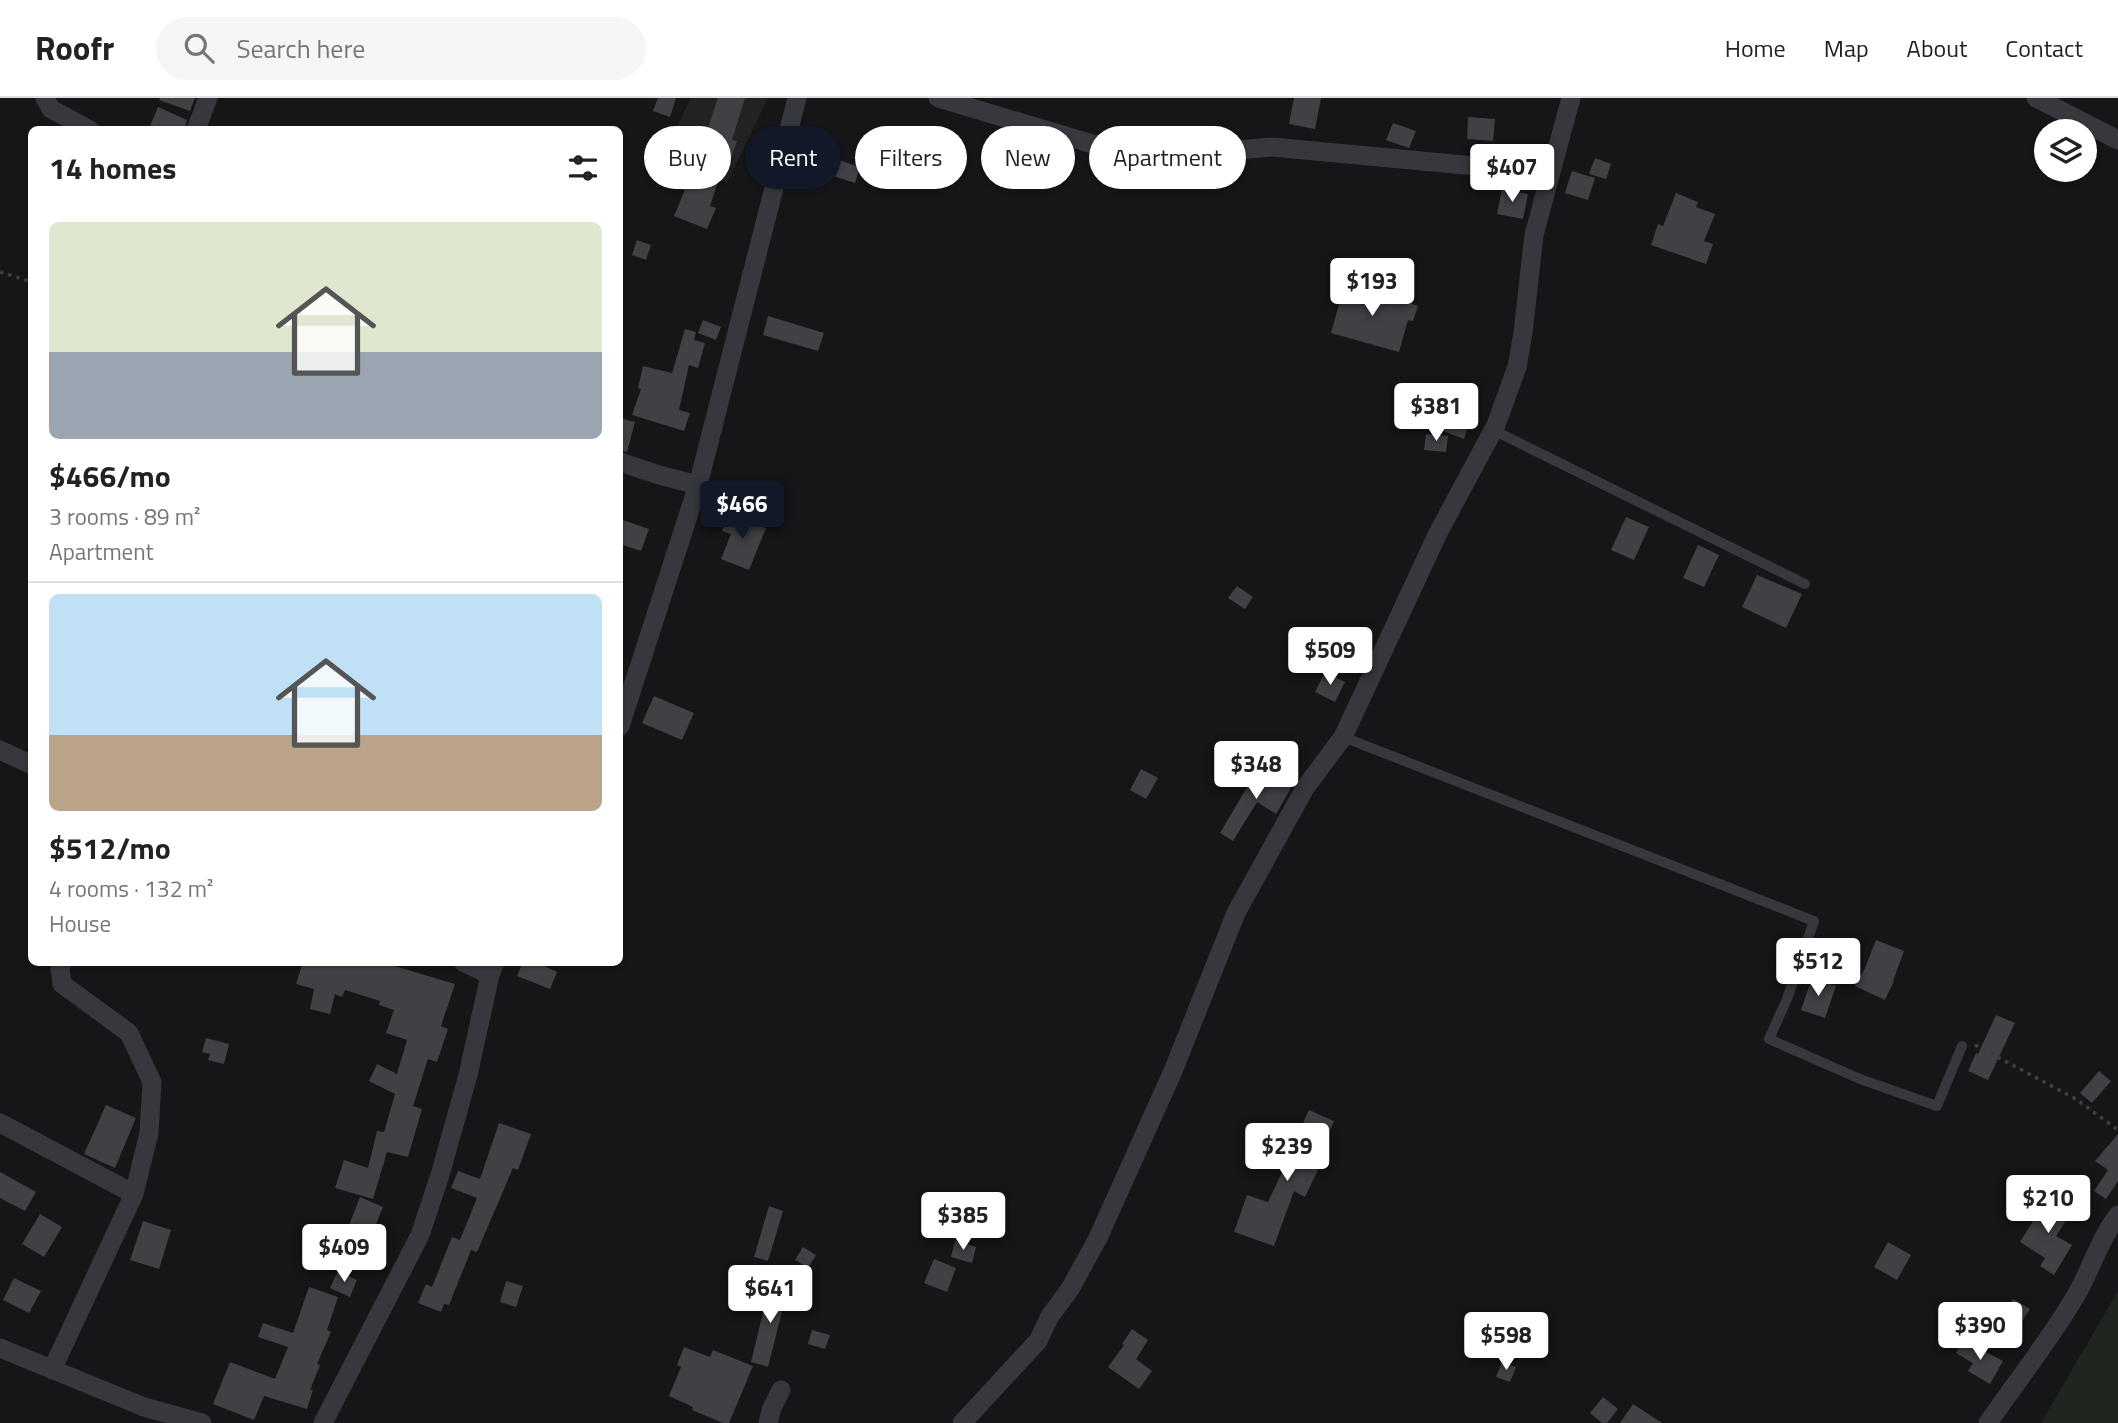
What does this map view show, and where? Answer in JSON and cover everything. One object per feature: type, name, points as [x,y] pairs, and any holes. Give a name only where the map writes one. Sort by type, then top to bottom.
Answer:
[{"type":"street","points":[[45,98],[51,109],[83,126]]},
{"type":"street","points":[[198,126],[208,98]]},
{"type":"street","points":[[623,717],[698,485],[797,98]]},
{"type":"street","points":[[938,98],[1163,165],[1204,153],[1272,147],[1550,173]]},
{"type":"street","points":[[962,1423],[1038,1340],[1098,1238],[1173,1071],[1236,913],[1305,788],[1342,737],[1438,533],[1493,430],[1517,367],[1534,235],[1570,98]]},
{"type":"street","points":[[2036,98],[2118,140]]},
{"type":"street","points":[[623,463],[698,485]]},
{"type":"street","points":[[0,750],[28,763]]},
{"type":"street","points":[[52,1370],[134,1194],[149,1133],[152,1082],[129,1033],[62,984],[61,966]]},
{"type":"street","points":[[323,1423],[420,1235],[468,1075],[492,969]]},
{"type":"street","points":[[0,1123],[134,1194]]},
{"type":"street","points":[[1989,1423],[2076,1295],[2107,1230],[2118,1215]]},
{"type":"street","points":[[0,1348],[144,1407],[202,1423]]},
{"type":"street","points":[[768,1423],[781,1390]]},
{"type":"lane","points":[[1493,430],[1805,584]]},
{"type":"lane","points":[[1342,737],[1814,921],[1787,999],[1769,1039],[1860,1079],[1937,1106],[1962,1046]]},
{"type":"path","points":[[0,272],[28,281]]},
{"type":"path","points":[[1962,1046],[1976,1045],[2076,1099],[2118,1130]]},
{"type":"shaded area","points":[[691,98],[768,98],[754,126],[745,126],[745,146],[731,175],[731,126],[677,126]]},
{"type":"shaded area","points":[[2118,1291],[2118,1423],[2041,1423]]},
{"type":"building","points":[[195,98],[190,111],[159,100]]},
{"type":"building","points":[[658,98],[676,98],[670,117],[653,111]]},
{"type":"building","points":[[718,98],[745,98],[732,140],[737,141],[731,158],[731,126],[709,126]]},
{"type":"building","points":[[1294,98],[1321,98],[1315,129],[1289,124]]},
{"type":"building","points":[[158,107],[187,120],[185,126],[150,126]]},
{"type":"building","points":[[1468,117],[1495,119],[1493,141],[1467,139]]},
{"type":"building","points":[[1393,123],[1416,131],[1409,148],[1386,140]]},
{"type":"building","points":[[1595,158],[1611,164],[1606,179],[1589,174]]},
{"type":"building","points":[[841,161],[855,165],[855,183],[841,179]]},
{"type":"building","points":[[1572,171],[1595,178],[1588,200],[1565,193]]},
{"type":"building","points":[[716,189],[710,206],[716,208],[707,229],[674,216],[685,190],[682,190]]},
{"type":"building","points":[[1502,189],[1528,194],[1523,219],[1497,214]]},
{"type":"building","points":[[1676,193],[1698,202],[1696,207],[1715,214],[1704,241],[1713,244],[1706,264],[1651,245],[1658,224],[1663,226]]},
{"type":"building","points":[[637,240],[651,245],[646,260],[632,255]]},
{"type":"building","points":[[1345,282],[1418,306],[1413,321],[1408,320],[1399,352],[1331,333]]},
{"type":"building","points":[[768,316],[824,333],[818,351],[763,335]]},
{"type":"building","points":[[703,320],[721,327],[716,340],[698,333]]},
{"type":"building","points":[[685,329],[696,332],[694,340],[705,343],[698,368],[689,365],[679,410],[690,413],[684,431],[632,415],[641,389],[638,388],[643,366],[672,373]]},
{"type":"building","points":[[1449,412],[1470,420],[1464,439],[1443,431]]},
{"type":"building","points":[[623,419],[635,422],[627,452],[623,451]]},
{"type":"building","points":[[1426,434],[1448,436],[1446,452],[1424,450]]},
{"type":"building","points":[[730,513],[766,528],[749,570],[721,559],[731,534],[722,531]]},
{"type":"building","points":[[1626,517],[1649,527],[1634,560],[1611,550]]},
{"type":"building","points":[[623,520],[649,529],[641,551],[623,545]]},
{"type":"building","points":[[1698,545],[1719,555],[1704,587],[1683,578]]},
{"type":"building","points":[[1757,575],[1802,594],[1786,628],[1742,607]]},
{"type":"building","points":[[1237,586],[1253,597],[1245,609],[1228,598]]},
{"type":"building","points":[[1325,672],[1345,682],[1335,702],[1315,692]]},
{"type":"building","points":[[654,696],[694,713],[682,740],[642,723]]},
{"type":"building","points":[[1259,767],[1291,788],[1276,814],[1257,802],[1233,841],[1220,833]]},
{"type":"building","points":[[1141,769],[1158,778],[1146,799],[1130,790]]},
{"type":"building","points":[[1876,940],[1904,951],[1885,1000],[1855,986]]},
{"type":"building","points":[[302,966],[394,966],[455,984],[441,1026],[448,1029],[437,1062],[428,1059],[413,1106],[422,1109],[408,1157],[387,1152],[373,1199],[335,1188],[344,1160],[368,1168],[377,1131],[384,1132],[395,1094],[369,1081],[377,1064],[397,1074],[407,1040],[386,1033],[394,1010],[379,1005],[380,1001],[345,990],[342,997],[335,994],[330,1014],[310,1009],[314,989],[296,984]]},
{"type":"building","points":[[521,966],[544,966],[557,972],[550,989],[517,976]]},
{"type":"building","points":[[1812,978],[1836,986],[1825,1018],[1801,1010]]},
{"type":"building","points":[[1996,1015],[2015,1023],[1988,1080],[1968,1071]]},
{"type":"building","points":[[206,1038],[229,1044],[224,1064],[208,1060],[210,1054],[202,1052]]},
{"type":"building","points":[[2099,1071],[2111,1081],[2092,1103],[2080,1093]]},
{"type":"building","points":[[106,1105],[136,1118],[115,1168],[84,1154]]},
{"type":"building","points":[[1309,1110],[1334,1121],[1323,1147],[1328,1149],[1305,1197],[1294,1191],[1274,1246],[1234,1232],[1247,1195],[1268,1202]]},
{"type":"building","points":[[499,1123],[531,1134],[518,1170],[513,1168],[477,1252],[471,1250],[449,1305],[444,1304],[441,1312],[418,1303],[426,1284],[432,1287],[452,1237],[460,1240],[477,1198],[451,1188],[458,1171],[480,1179]]},
{"type":"building","points":[[2118,1134],[2118,1181],[2106,1199],[2094,1191],[2108,1170],[2095,1161]]},
{"type":"building","points":[[0,1172],[36,1192],[25,1211],[0,1198]]},
{"type":"building","points":[[360,1197],[383,1207],[372,1234],[349,1225]]},
{"type":"building","points":[[2036,1200],[2050,1211],[2056,1201],[2072,1211],[2056,1236],[2072,1245],[2054,1275],[2040,1266],[2045,1258],[2020,1242],[2035,1218],[2027,1212]]},
{"type":"building","points":[[769,1206],[783,1211],[768,1261],[754,1257]]},
{"type":"building","points":[[40,1214],[62,1227],[44,1257],[22,1244]]},
{"type":"building","points":[[143,1221],[171,1230],[159,1269],[130,1260]]},
{"type":"building","points":[[955,1241],[976,1247],[972,1263],[951,1257]]},
{"type":"building","points":[[1888,1242],[1911,1255],[1897,1280],[1874,1267]]},
{"type":"building","points":[[803,1247],[816,1255],[808,1268],[795,1260]]},
{"type":"building","points":[[934,1259],[956,1268],[947,1292],[924,1283]]},
{"type":"building","points":[[338,1271],[357,1280],[350,1297],[330,1288]]},
{"type":"building","points":[[789,1271],[792,1272],[768,1367],[751,1362],[763,1313]]},
{"type":"building","points":[[14,1278],[41,1291],[29,1313],[3,1300]]},
{"type":"building","points":[[506,1281],[523,1286],[516,1307],[500,1302]]},
{"type":"building","points":[[309,1287],[338,1297],[327,1330],[331,1332],[317,1364],[320,1365],[310,1390],[313,1390],[307,1409],[264,1396],[254,1420],[213,1404],[230,1362],[275,1379],[288,1347],[258,1337],[263,1323],[293,1333]]},
{"type":"building","points":[[2013,1299],[2030,1309],[2014,1334],[1998,1324]]},
{"type":"building","points":[[1132,1329],[1148,1340],[1136,1359],[1152,1371],[1139,1389],[1108,1367]]},
{"type":"building","points":[[812,1330],[830,1335],[825,1349],[808,1344]]},
{"type":"building","points":[[1963,1340],[2003,1361],[1990,1384],[1968,1371],[1973,1363],[1956,1353]]},
{"type":"building","points":[[684,1347],[710,1357],[713,1350],[753,1366],[729,1423],[692,1410],[693,1407],[669,1396],[681,1367],[677,1365]]},
{"type":"building","points":[[1502,1362],[1516,1367],[1510,1382],[1496,1377]]},
{"type":"building","points":[[1603,1397],[1618,1409],[1607,1423],[1602,1423],[1590,1413]]},
{"type":"building","points":[[1633,1404],[1662,1423],[1620,1423]]}]
